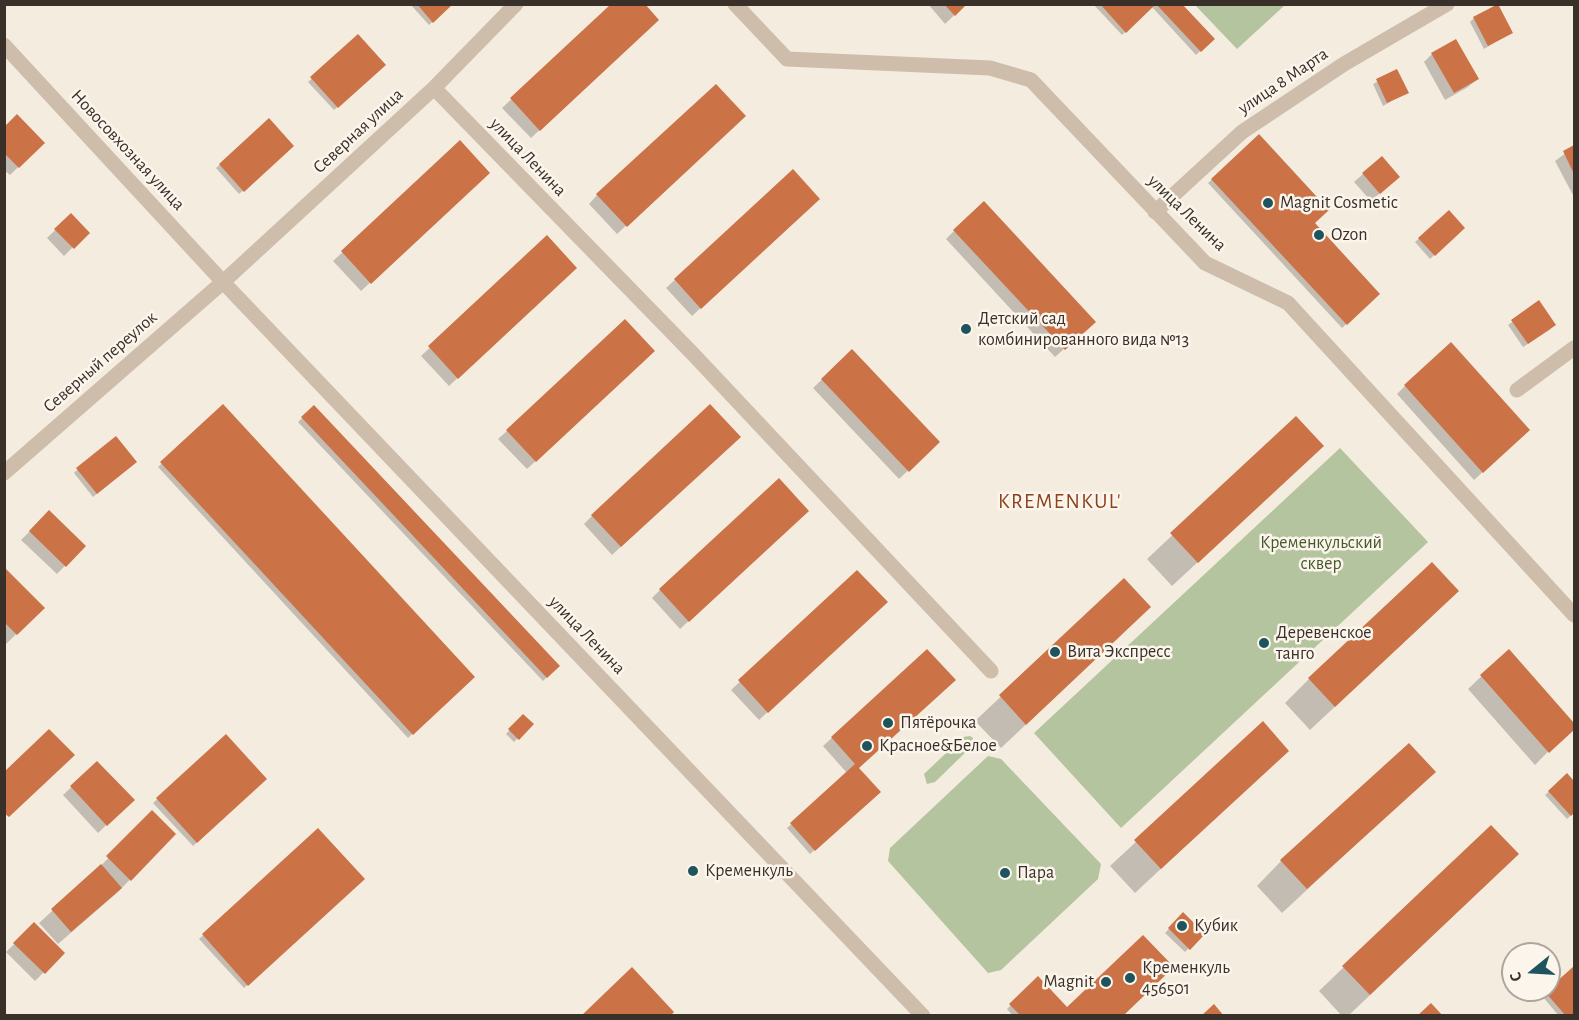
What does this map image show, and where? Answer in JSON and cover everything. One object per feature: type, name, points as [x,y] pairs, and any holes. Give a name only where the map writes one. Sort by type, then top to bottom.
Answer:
[{"type":"street","name":"Северная улица","points":[[223,282],[434,88],[516,4]]},
{"type":"street","name":"улица Ленина","points":[[735,4],[787,59],[990,68],[1031,80],[1205,263],[1288,303],[1575,615]]},
{"type":"street","name":"улица 8 Марта","points":[[1155,212],[1242,132],[1344,63],[1447,4]]},
{"type":"street","name":"Новосовхозная улица","points":[[4,45],[223,282]]},
{"type":"street","name":"улица Ленина","points":[[434,88],[693,354],[991,671]]},
{"type":"street","name":"улица Ленина","points":[[223,282],[923,1016]]},
{"type":"street","name":"Северный переулок","points":[[4,473],[223,282]]},
{"type":"street","points":[[1517,390],[1575,348]]},
{"type":"green space","points":[[1195,5],[1285,5],[1237,49]]},
{"type":"green space","name":"Кременкульский сквер","points":[[1340,448],[1428,542],[1121,828],[1034,733]]},
{"type":"green space","points":[[963,737],[973,738],[972,746],[935,782],[927,784],[924,774]]},
{"type":"green space","points":[[988,756],[1001,759],[1101,864],[1098,879],[1001,970],[988,973],[888,861],[890,848]]},
{"type":"building","points":[[417,4],[453,4],[433,23]]},
{"type":"building","points":[[611,4],[645,4],[659,20],[540,131],[510,98]]},
{"type":"building","points":[[944,4],[967,4],[955,16]]},
{"type":"building","points":[[1100,4],[1156,4],[1126,33]]},
{"type":"building","points":[[1156,4],[1182,4],[1215,39],[1201,52]]},
{"type":"building","points":[[1498,4],[1513,33],[1488,46],[1473,17]]},
{"type":"building","points":[[358,34],[386,65],[338,108],[310,77]]},
{"type":"building","points":[[1456,39],[1479,79],[1454,93],[1431,53]]},
{"type":"building","points":[[1397,69],[1409,93],[1387,103],[1376,79]]},
{"type":"building","points":[[716,84],[746,116],[627,227],[596,194]]},
{"type":"building","points":[[17,114],[45,143],[19,168],[4,153],[4,127]]},
{"type":"building","points":[[269,118],[294,146],[244,192],[219,164]]},
{"type":"building","points":[[1259,134],[1329,210],[1315,223],[1380,294],[1347,325],[1211,179]]},
{"type":"building","points":[[460,140],[490,173],[371,284],[341,251]]},
{"type":"building","points":[[1574,145],[1574,174],[1563,151]]},
{"type":"building","points":[[1382,156],[1400,177],[1380,194],[1362,173]]},
{"type":"building","points":[[793,169],[820,199],[701,309],[674,279]]},
{"type":"building","points":[[984,201],[1096,322],[1065,350],[953,230]]},
{"type":"building","points":[[1449,210],[1465,228],[1435,256],[1418,238]]},
{"type":"building","points":[[71,213],[90,233],[74,249],[54,229]]},
{"type":"building","points":[[547,235],[577,268],[458,379],[428,346]]},
{"type":"building","points":[[1539,300],[1556,325],[1528,344],[1511,320]]},
{"type":"building","points":[[625,319],[655,351],[536,462],[506,430]]},
{"type":"building","points":[[1451,342],[1530,430],[1483,473],[1404,385]]},
{"type":"building","points":[[852,349],[940,442],[909,472],[821,379]]},
{"type":"building","points":[[223,404],[475,677],[413,735],[160,462]]},
{"type":"building","points":[[710,404],[741,437],[621,547],[591,515]]},
{"type":"building","points":[[314,405],[560,666],[547,678],[301,417]]},
{"type":"building","points":[[1296,416],[1324,446],[1198,563],[1170,533]]},
{"type":"building","points":[[116,436],[137,462],[97,494],[76,468]]},
{"type":"building","points":[[779,478],[809,511],[689,622],[659,589]]},
{"type":"building","points":[[49,510],[86,546],[66,567],[29,531]]},
{"type":"building","points":[[1432,562],[1459,591],[1335,707],[1308,678]]},
{"type":"building","points":[[4,567],[45,608],[17,635],[4,622]]},
{"type":"building","points":[[857,570],[888,602],[768,713],[738,680]]},
{"type":"building","points":[[1124,578],[1151,607],[1026,725],[999,695]]},
{"type":"building","points":[[927,649],[956,680],[859,768],[881,792],[815,851],[790,823],[855,764],[831,737]]},
{"type":"building","points":[[1509,649],[1574,723],[1574,730],[1549,753],[1480,675]]},
{"type":"building","points":[[523,714],[534,724],[519,740],[508,729]]},
{"type":"building","points":[[1263,721],[1289,751],[1161,869],[1134,840]]},
{"type":"building","points":[[49,729],[75,755],[9,817],[4,813],[4,772]]},
{"type":"building","points":[[226,734],[267,779],[197,843],[156,798]]},
{"type":"building","points":[[1409,743],[1436,772],[1307,889],[1280,860]]},
{"type":"building","points":[[97,761],[135,800],[107,826],[70,786]]},
{"type":"building","points":[[1567,773],[1574,781],[1574,813],[1571,816],[1548,791]]},
{"type":"building","points":[[152,810],[176,834],[131,881],[106,856]]},
{"type":"building","points":[[1491,825],[1519,854],[1370,995],[1342,966]]},
{"type":"building","points":[[318,828],[365,879],[248,986],[202,934]]},
{"type":"building","points":[[101,864],[122,888],[71,932],[51,909]]},
{"type":"building","points":[[1183,912],[1205,934],[1190,950],[1168,928]]},
{"type":"building","points":[[34,922],[65,953],[45,974],[13,943]]},
{"type":"building","points":[[1143,935],[1174,967],[1125,1014],[1127,1016],[1021,1016],[1009,1004],[1038,976],[1067,1007]]},
{"type":"building","points":[[1574,966],[1574,1016],[1566,1016],[1554,1002],[1561,1002],[1561,978]]},
{"type":"building","points":[[632,967],[674,1012],[670,1016],[581,1016]]},
{"type":"building","points":[[1431,1003],[1443,1016],[1417,1016]]},
{"type":"building","points":[[1214,1004],[1224,1016],[1201,1016]]},
{"type":"place","name":"Magnit Cosmetic","points":[[1268,203]]},
{"type":"place","name":"Ozon","points":[[1319,235]]},
{"type":"place","name":"Детский сад комбинированного вида №13","points":[[966,329]]},
{"type":"place","name":"Деревенское танго","points":[[1264,643]]},
{"type":"place","name":"Вита Экспресс","points":[[1055,652]]},
{"type":"place","name":"Пятёрочка","points":[[888,723]]},
{"type":"place","name":"Красное&Белое","points":[[867,746]]},
{"type":"place","name":"Кременкуль","points":[[693,871]]},
{"type":"place","name":"Пара","points":[[1005,873]]},
{"type":"place","name":"Кубик","points":[[1182,926]]},
{"type":"place","name":"Кременкуль 456501","points":[[1130,978]]},
{"type":"place","name":"Magnit","points":[[1106,982]]},
{"type":"district","name":"KREMENKUL'","points":[[1060,502]]}]
